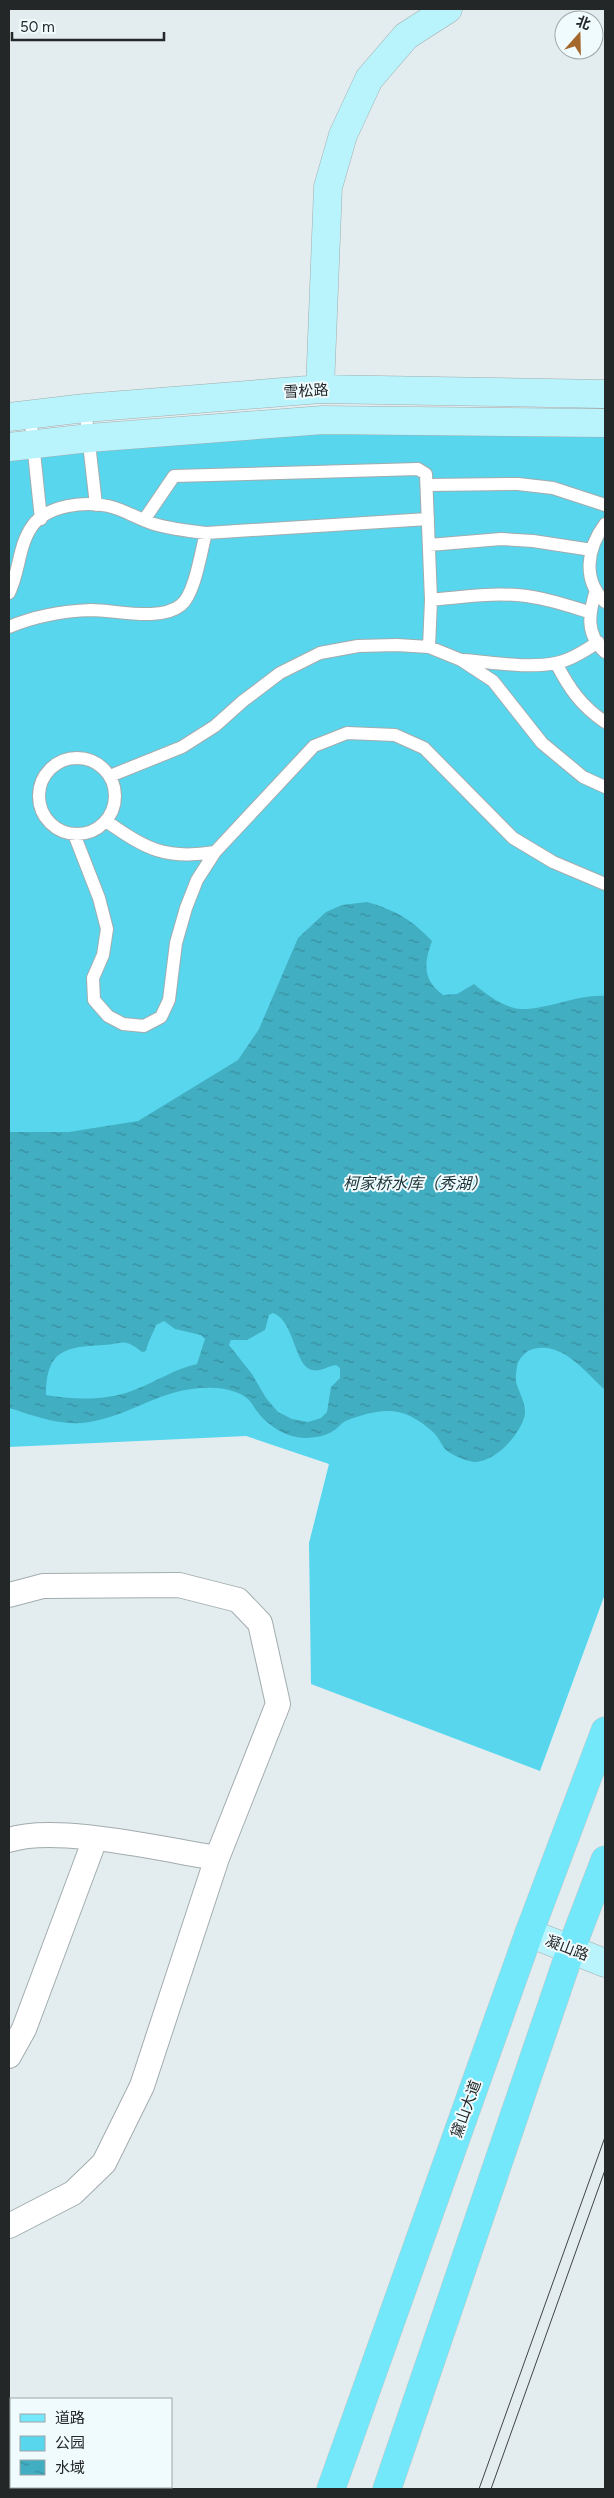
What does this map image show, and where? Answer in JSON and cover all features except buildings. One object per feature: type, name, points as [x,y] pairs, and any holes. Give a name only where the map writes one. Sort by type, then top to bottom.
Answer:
[{"type":"main road","points":[[320,389],[328,187],[343,135],[369,79],[406,36],[448,9]]},
{"type":"main road","name":"雪松路","points":[[20,415],[320,389],[605,394]]},
{"type":"main road","name":"雪松路","points":[[21,445],[323,420],[605,423]]},
{"type":"main road","name":"黛山大道","points":[[331,2489],[529,1933],[605,1731]]},
{"type":"main road","points":[[387,2489],[571,1949],[605,1860]]},
{"type":"main road","name":"凝山路","points":[[529,1933],[605,1963]]},
{"type":"street","points":[[9,1595],[43,1586],[179,1585],[238,1600],[260,1623],[278,1704],[217,1858],[142,2086],[104,2163],[73,2193],[9,2226]]},
{"type":"street","points":[[9,1840],[18,1837],[70,1835],[217,1858]]},
{"type":"street","points":[[9,2056],[24,2029],[95,1839]]},
{"type":"lane","points":[[86,408],[96,504]]},
{"type":"lane","points":[[20,415],[21,445],[41,519]]},
{"type":"lane","points":[[144,520],[174,476],[418,469],[426,474],[427,485],[431,600],[429,648]]},
{"type":"lane","points":[[427,485],[518,484],[553,488],[605,505]]},
{"type":"lane","points":[[9,593],[24,540],[34,524],[62,508],[96,504],[109,506],[144,520],[177,530],[206,533],[428,519]]},
{"type":"lane","points":[[605,524],[594,539],[590,559],[591,584],[605,602]]},
{"type":"lane","points":[[9,627],[48,614],[92,610],[142,614],[167,612],[182,605],[190,592],[206,533]]},
{"type":"lane","points":[[429,545],[501,539],[592,550]]},
{"type":"lane","points":[[461,660],[527,665],[556,663],[601,647],[590,630],[589,612],[596,590]]},
{"type":"lane","points":[[431,600],[484,595],[518,595],[550,600],[589,612]]},
{"type":"lane","points":[[110,776],[182,746],[215,726],[243,701],[280,673],[320,653],[358,646],[429,648],[461,660],[493,680],[542,743],[582,777],[605,787]]},
{"type":"lane","points":[[556,663],[567,684],[588,710],[605,722]]},
{"type":"lane","points":[[74,834],[99,898],[107,928],[103,954],[93,978],[94,1000],[108,1016],[122,1024],[144,1026],[161,1017],[169,1000],[176,943],[186,908],[197,880],[215,852],[314,746],[348,733],[395,735],[424,748],[513,838],[553,862],[605,884]]},
{"type":"lane","points":[[67,758],[80,758],[92,760],[102,766],[110,776],[116,799],[106,821],[97,829],[86,833],[74,834],[61,830],[50,823],[42,812],[38,799],[40,786],[45,774],[54,764],[67,758]]},
{"type":"lane","points":[[106,821],[148,848],[188,856],[215,852]]},
{"type":"green space","points":[[328,430],[605,435],[605,1594],[540,1771],[311,1684],[309,1543],[329,1464],[246,1436],[9,1447],[9,459]]},
{"type":"water","name":"柯家桥水库（秀湖）","points":[[367,902],[377,905],[402,916],[424,933],[432,941],[426,964],[428,977],[436,989],[443,995],[457,994],[474,984],[503,1004],[523,1009],[546,1006],[583,997],[605,996],[605,1390],[580,1366],[562,1353],[552,1349],[541,1348],[528,1351],[518,1362],[516,1374],[516,1383],[525,1407],[523,1422],[519,1430],[500,1451],[484,1460],[476,1462],[455,1456],[444,1447],[429,1428],[402,1413],[387,1411],[371,1413],[346,1421],[330,1433],[308,1438],[297,1437],[285,1433],[268,1423],[241,1394],[220,1388],[198,1388],[165,1395],[122,1413],[90,1422],[59,1422],[9,1408],[9,1132],[69,1132],[138,1121],[238,1060],[259,1029],[298,938],[326,912],[342,905]],"holes":[[[273,1313],[286,1325],[301,1361],[306,1367],[312,1370],[321,1370],[336,1365],[340,1368],[340,1378],[331,1387],[327,1412],[321,1418],[308,1422],[292,1419],[278,1412],[229,1345],[231,1340],[247,1340],[265,1330],[269,1315]],[[164,1321],[175,1329],[201,1335],[205,1339],[197,1364],[124,1394],[102,1398],[79,1399],[46,1395],[50,1368],[60,1354],[78,1347],[123,1342],[131,1344],[142,1352],[146,1351],[156,1325]]]},
{"type":"tram line","points":[[479,2489],[605,2137]]},
{"type":"tram line","points":[[491,2489],[605,2170]]}]
